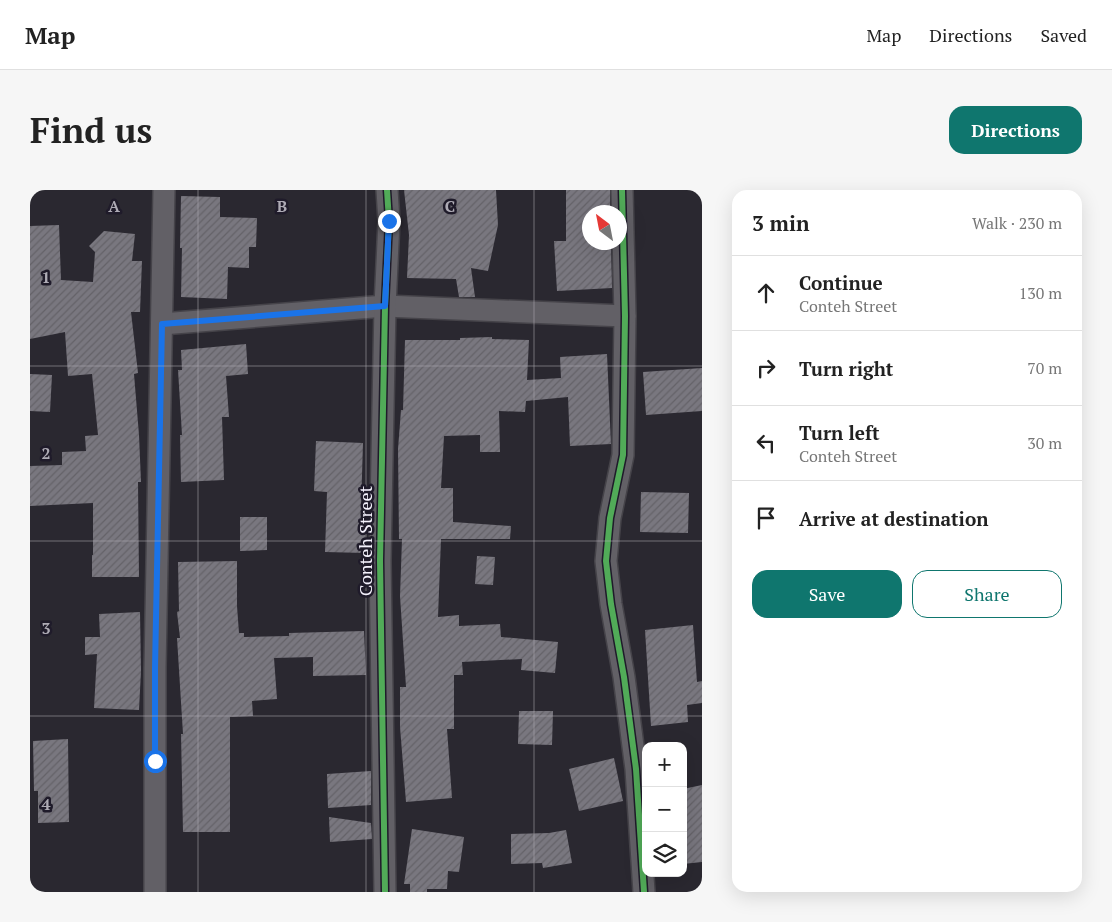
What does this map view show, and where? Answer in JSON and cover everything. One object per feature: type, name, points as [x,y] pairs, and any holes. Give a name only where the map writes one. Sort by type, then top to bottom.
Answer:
[{"type":"street","points":[[155,892],[155,668],[164,190]]},
{"type":"street","name":"Conteh Street","points":[[385,892],[380,562],[385,306],[389,221],[387,190]]},
{"type":"street","points":[[622,190],[625,316],[623,455],[610,518],[606,561],[636,769],[644,892]]},
{"type":"street","points":[[162,324],[385,306],[625,316]]},
{"type":"building","points":[[404,190],[496,190],[498,225],[488,271],[471,268],[475,297],[459,297],[456,279],[407,278],[409,235]]},
{"type":"building","points":[[566,190],[610,190],[610,205],[582,205],[582,250],[611,250],[612,288],[557,291],[554,241],[566,241]]},
{"type":"building","points":[[181,196],[220,197],[220,217],[257,218],[256,247],[249,247],[249,268],[228,267],[227,299],[181,297]]},
{"type":"building","points":[[59,225],[61,280],[93,282],[95,252],[89,246],[104,231],[135,234],[132,261],[142,261],[140,312],[131,312],[138,373],[134,374],[141,482],[138,482],[139,577],[92,577],[93,503],[30,506],[30,466],[62,465],[62,452],[86,451],[85,436],[98,435],[92,374],[68,376],[65,332],[30,339],[30,226]]},
{"type":"building","points":[[492,337],[492,339],[529,340],[527,380],[561,378],[560,357],[607,354],[611,444],[570,446],[568,397],[526,401],[525,412],[499,411],[500,452],[480,452],[480,435],[444,436],[441,488],[453,488],[453,522],[511,526],[510,539],[441,539],[438,617],[459,615],[459,626],[500,624],[501,637],[558,642],[555,673],[521,670],[522,659],[462,662],[463,675],[454,675],[454,729],[447,729],[452,798],[406,802],[400,727],[400,687],[406,687],[400,596],[402,539],[399,539],[398,449],[401,410],[403,410],[405,340],[460,340],[460,338]]},
{"type":"building","points":[[246,344],[248,374],[226,376],[229,417],[222,417],[224,480],[181,482],[180,435],[182,435],[178,370],[182,370],[181,350]]},
{"type":"building","points":[[702,368],[702,411],[646,415],[643,372]]},
{"type":"building","points":[[30,374],[52,375],[50,412],[30,411]]},
{"type":"building","points":[[316,441],[363,443],[361,508],[366,508],[365,553],[325,552],[327,492],[314,491]]},
{"type":"building","points":[[641,492],[689,493],[688,533],[640,532]]},
{"type":"building","points":[[240,517],[267,517],[267,550],[240,551]]},
{"type":"building","points":[[477,556],[495,557],[493,585],[475,584]]},
{"type":"building","points":[[237,561],[239,633],[244,633],[244,637],[289,636],[289,633],[364,631],[366,675],[313,676],[313,657],[274,658],[277,699],[252,701],[253,716],[230,717],[230,832],[183,832],[181,734],[183,734],[177,638],[180,638],[177,612],[179,611],[178,562]]},
{"type":"building","points":[[140,612],[141,671],[139,710],[94,708],[97,654],[85,655],[85,637],[100,637],[99,614]]},
{"type":"building","points":[[693,625],[697,682],[702,681],[702,703],[687,705],[688,722],[651,726],[645,630]]},
{"type":"building","points":[[519,711],[553,711],[552,745],[518,744]]},
{"type":"building","points":[[68,739],[69,822],[38,823],[38,791],[34,791],[33,741]]},
{"type":"building","points":[[614,758],[623,801],[579,811],[569,769]]},
{"type":"building","points":[[371,771],[371,805],[328,808],[327,774]]},
{"type":"building","points":[[702,785],[702,862],[687,864],[687,832],[687,788]]},
{"type":"building","points":[[329,817],[371,823],[372,839],[330,842]]},
{"type":"building","points":[[412,829],[464,837],[459,872],[448,871],[447,889],[427,889],[427,892],[410,892],[410,884],[404,884]]},
{"type":"building","points":[[566,830],[572,863],[543,868],[542,863],[511,864],[511,834],[549,833]]},
{"type":"cycle path","points":[[385,892],[380,561],[385,306],[389,221],[387,190]]},
{"type":"cycle path","points":[[622,190],[625,316],[623,455],[610,518],[606,561],[636,769],[644,892]]},
{"type":"route","points":[[155,761],[162,324],[385,306],[389,221]]}]
